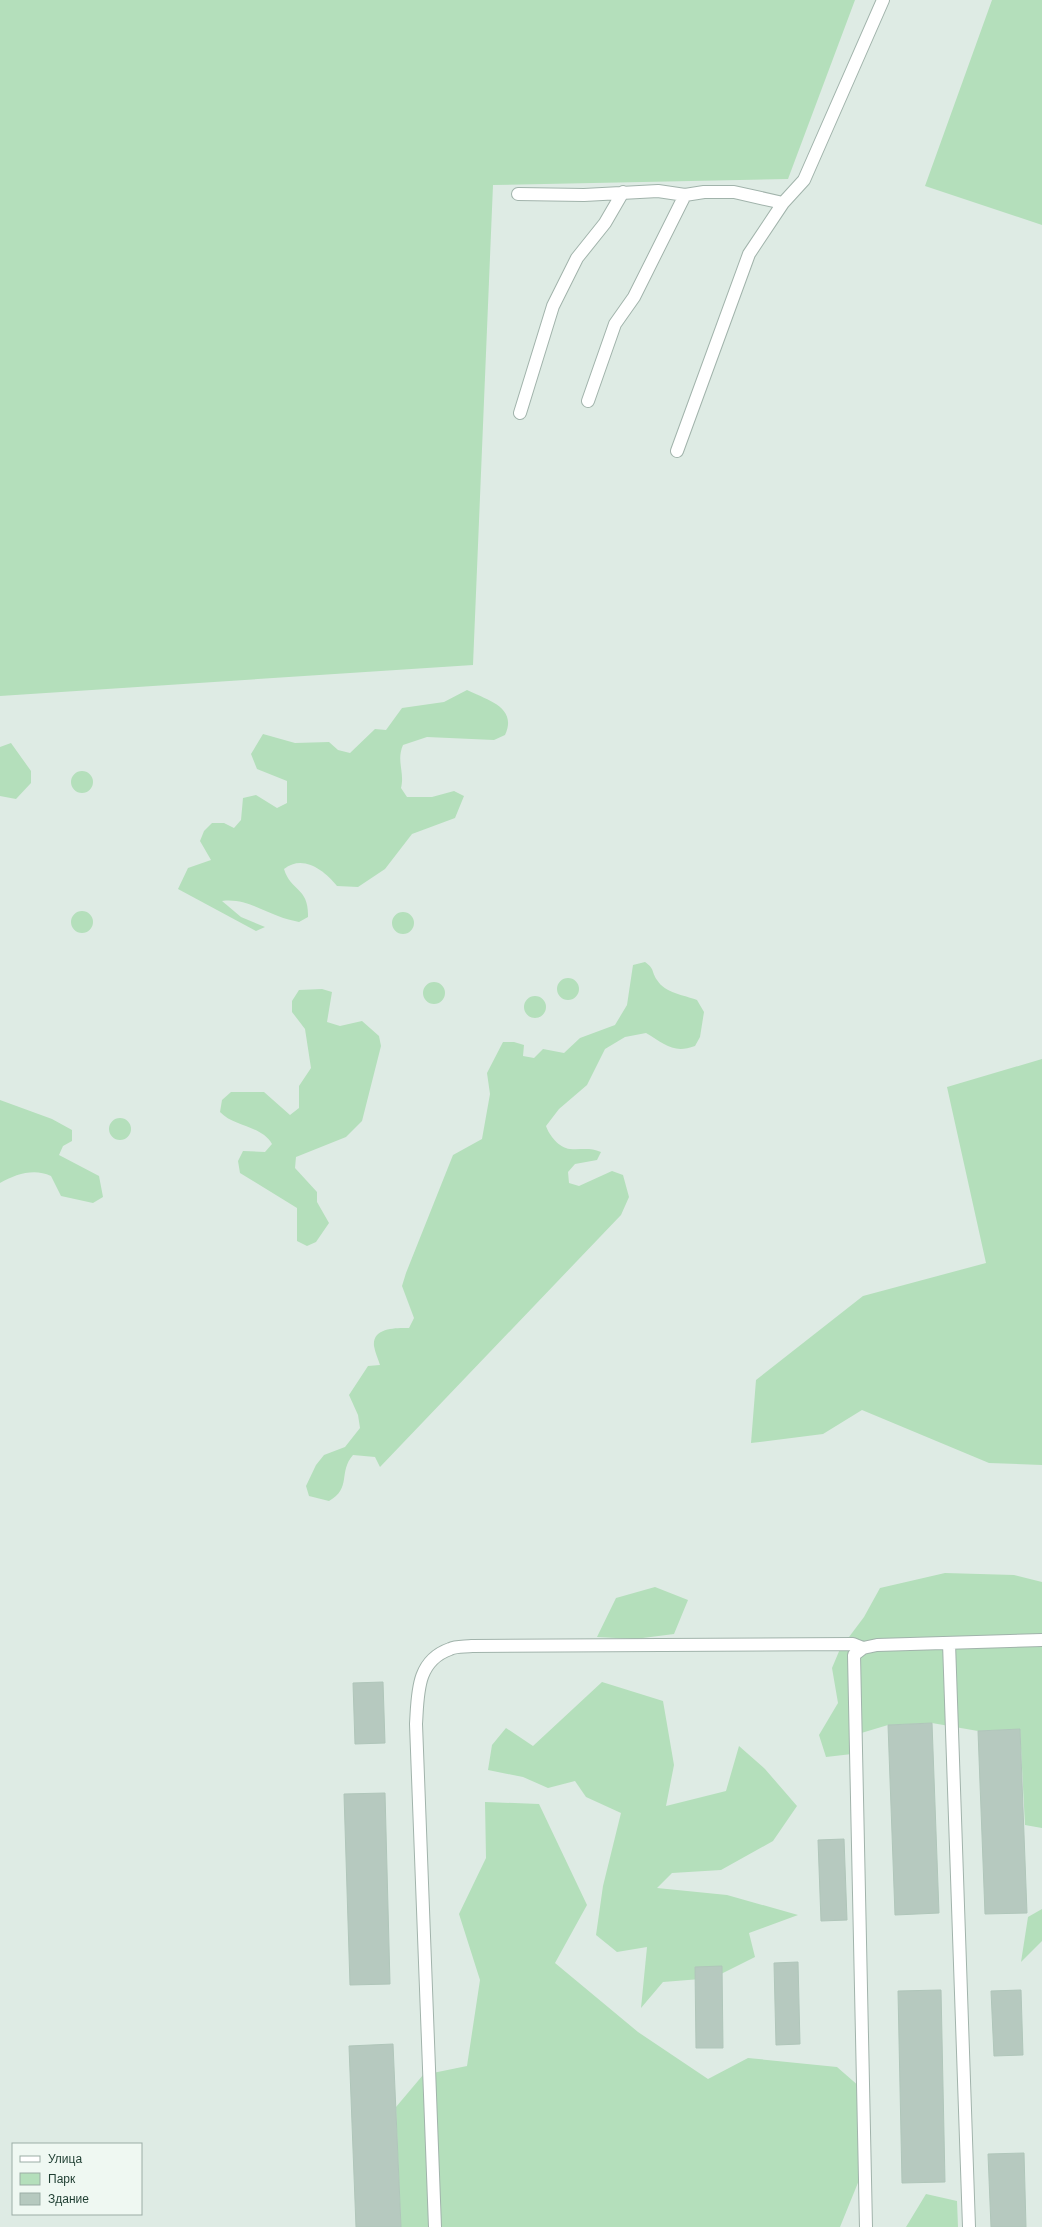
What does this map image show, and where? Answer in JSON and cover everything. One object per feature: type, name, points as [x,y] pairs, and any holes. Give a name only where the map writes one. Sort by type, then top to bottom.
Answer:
[{"type":"lane","points":[[677,451],[749,254],[783,203],[804,180],[816,156],[883,0]]},
{"type":"lane","points":[[518,194],[584,195],[658,191],[686,195],[704,192],[734,192],[783,203]]},
{"type":"lane","points":[[520,414],[553,306],[577,258],[605,223],[623,192]]},
{"type":"lane","points":[[588,401],[615,324],[634,297],[686,195]]},
{"type":"lane","points":[[866,2227],[854,1655],[863,1648],[877,1645],[1042,1640]]},
{"type":"lane","points":[[949,1643],[969,2227]]},
{"type":"lane","points":[[435,2227],[416,1724],[419,1681],[434,1658],[450,1648],[472,1646],[853,1644],[863,1648]]},
{"type":"green space","points":[[0,0],[855,0],[788,179],[493,185],[473,665],[0,696]]},
{"type":"green space","points":[[992,0],[1042,0],[1042,225],[925,186]]},
{"type":"green space","points":[[467,690],[491,701],[504,711],[508,725],[505,735],[494,740],[427,737],[403,745],[400,756],[402,777],[401,788],[407,797],[432,797],[454,791],[464,796],[455,818],[412,834],[385,869],[358,887],[337,886],[326,874],[313,866],[306,864],[298,863],[284,869],[291,882],[303,895],[308,907],[308,917],[299,922],[237,901],[222,901],[241,917],[265,927],[256,931],[178,889],[188,868],[211,860],[200,841],[204,831],[212,823],[224,823],[234,828],[241,820],[243,798],[256,795],[277,808],[287,803],[287,781],[257,769],[251,754],[263,734],[295,743],[329,742],[338,750],[350,753],[375,729],[386,730],[402,708],[444,702]]},
{"type":"green space","points":[[11,743],[31,771],[31,783],[16,799],[0,796],[0,747]]},
{"type":"green space","points":[[82,771],[90,774],[93,782],[90,790],[82,793],[74,790],[71,782],[74,774]]},
{"type":"green space","points":[[82,911],[90,914],[93,922],[90,930],[82,933],[74,930],[71,922],[74,914]]},
{"type":"green space","points":[[403,912],[411,915],[414,923],[411,931],[403,934],[395,931],[392,923],[395,915]]},
{"type":"green space","points":[[645,962],[652,968],[655,977],[665,988],[697,1000],[704,1012],[700,1037],[695,1046],[681,1049],[669,1047],[646,1033],[625,1037],[605,1049],[587,1085],[559,1109],[546,1126],[549,1133],[558,1144],[566,1148],[589,1149],[601,1152],[597,1160],[575,1164],[568,1172],[569,1183],[579,1186],[612,1171],[623,1175],[629,1197],[621,1215],[380,1467],[375,1457],[353,1455],[346,1468],[343,1485],[336,1496],[329,1501],[309,1496],[306,1486],[316,1465],[324,1455],[345,1447],[360,1428],[358,1415],[349,1395],[368,1366],[380,1365],[374,1346],[374,1340],[377,1335],[386,1330],[409,1328],[414,1318],[402,1286],[406,1273],[453,1155],[482,1139],[490,1094],[487,1073],[503,1042],[514,1042],[524,1045],[523,1056],[534,1058],[543,1049],[564,1053],[580,1038],[615,1025],[627,1005],[633,965]]},
{"type":"green space","points":[[568,978],[576,981],[579,989],[576,997],[568,1000],[560,997],[557,989],[560,981]]},
{"type":"green space","points":[[434,982],[442,985],[445,993],[442,1001],[434,1004],[426,1001],[423,993],[426,985]]},
{"type":"green space","points":[[322,989],[332,992],[327,1022],[340,1026],[362,1021],[379,1036],[381,1046],[362,1121],[346,1137],[296,1157],[295,1168],[317,1192],[317,1202],[329,1223],[316,1242],[307,1246],[297,1241],[297,1208],[240,1173],[238,1161],[243,1151],[265,1152],[272,1144],[261,1133],[232,1121],[220,1112],[222,1100],[231,1092],[264,1092],[290,1115],[299,1108],[299,1086],[311,1068],[305,1029],[292,1012],[292,1001],[299,990]]},
{"type":"green space","points":[[535,996],[543,999],[546,1007],[543,1015],[535,1018],[527,1015],[524,1007],[527,999]]},
{"type":"green space","points":[[1042,1059],[1042,1465],[989,1463],[862,1410],[823,1434],[751,1443],[756,1380],[863,1296],[986,1263],[947,1087]]},
{"type":"green space","points":[[0,1100],[52,1119],[72,1130],[72,1141],[63,1146],[59,1155],[99,1176],[103,1197],[93,1203],[61,1196],[51,1176],[38,1172],[25,1173],[0,1183]]},
{"type":"green space","points":[[120,1118],[128,1121],[131,1129],[128,1137],[120,1140],[112,1137],[109,1129],[112,1121]]},
{"type":"green space","points":[[945,1573],[1014,1575],[1042,1582],[1042,1828],[1025,1825],[1020,1729],[978,1731],[932,1723],[888,1725],[858,1734],[852,1754],[826,1757],[819,1735],[838,1703],[832,1668],[840,1649],[864,1617],[880,1588]]},
{"type":"green space","points":[[655,1587],[688,1600],[674,1634],[635,1639],[597,1637],[616,1598]]},
{"type":"green space","points":[[602,1682],[663,1701],[674,1765],[666,1806],[726,1791],[739,1746],[765,1769],[797,1806],[773,1841],[721,1870],[672,1873],[657,1888],[727,1895],[798,1915],[749,1933],[755,1957],[713,1978],[663,1982],[641,2008],[647,1947],[617,1952],[596,1935],[603,1886],[621,1813],[586,1797],[575,1781],[548,1788],[523,1777],[488,1770],[492,1745],[506,1728],[533,1746]]},
{"type":"green space","points":[[485,1802],[539,1804],[587,1905],[555,1963],[638,2032],[708,2079],[748,2058],[837,2067],[868,2094],[866,2163],[840,2227],[401,2227],[396,2107],[423,2075],[467,2066],[480,1980],[459,1914],[486,1858]]},
{"type":"green space","points":[[1042,1909],[1042,1941],[1021,1962],[1028,1917]]},
{"type":"green space","points":[[926,2194],[957,2201],[958,2227],[906,2227]]},
{"type":"building","points":[[383,1682],[385,1743],[355,1744],[353,1683]]},
{"type":"building","points":[[932,1723],[939,1913],[895,1915],[888,1725]]},
{"type":"building","points":[[1020,1729],[1027,1913],[985,1914],[978,1731]]},
{"type":"building","points":[[385,1793],[390,1984],[350,1985],[344,1794]]},
{"type":"building","points":[[844,1839],[847,1920],[821,1921],[818,1840]]},
{"type":"building","points":[[798,1962],[800,2044],[776,2045],[774,1963]]},
{"type":"building","points":[[722,1966],[723,2048],[696,2048],[695,1967]]},
{"type":"building","points":[[941,1990],[945,2182],[902,2183],[898,1991]]},
{"type":"building","points":[[1021,1990],[1023,2055],[994,2056],[991,1991]]},
{"type":"building","points":[[393,2044],[401,2227],[356,2227],[349,2046]]},
{"type":"building","points":[[1024,2153],[1026,2227],[991,2227],[988,2154]]}]
